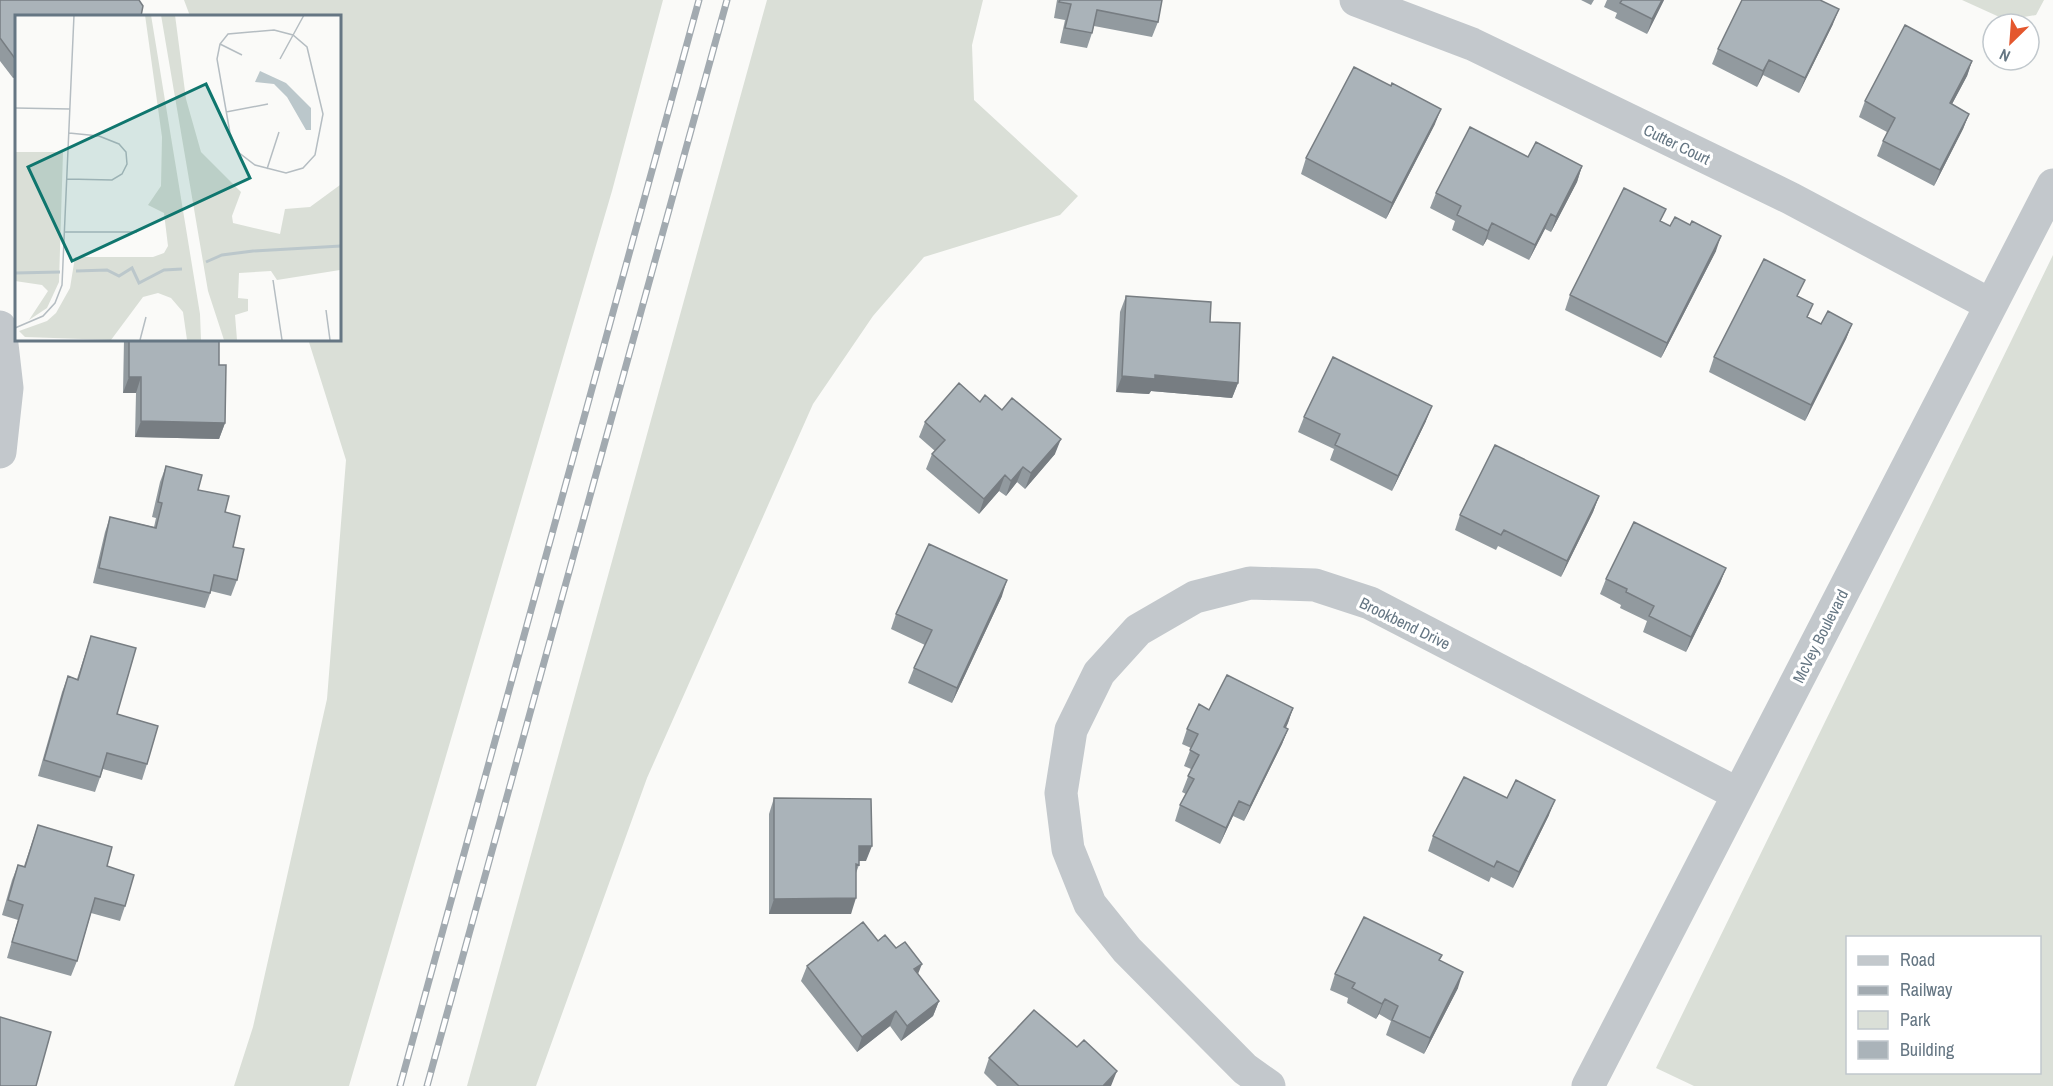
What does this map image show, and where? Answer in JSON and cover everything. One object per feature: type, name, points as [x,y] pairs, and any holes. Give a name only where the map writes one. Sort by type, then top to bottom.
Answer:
[{"type":"street","name":"Cutter Court","points":[[1356,0],[1472,44],[1790,198],[1991,305]]},
{"type":"street","name":"McVey Boulevard","points":[[1588,1086],[2053,185]]},
{"type":"street","points":[[0,327],[7,388],[0,452]]},
{"type":"street","name":"Brookbend Drive","points":[[1269,1086],[1245,1069],[1128,950],[1090,904],[1068,849],[1060,793],[1071,730],[1099,673],[1138,630],[1194,597],[1250,583],[1315,585],[1370,603],[1738,794]]},
{"type":"green space","points":[[184,0],[663,0],[612,191],[349,1086],[234,1086],[253,1027],[327,699],[346,460],[308,340],[340,340],[340,15],[190,15]]},
{"type":"green space","points":[[767,0],[983,0],[972,45],[974,100],[1078,196],[1060,215],[924,257],[873,316],[813,404],[647,778],[536,1086],[467,1086]]},
{"type":"green space","points":[[1962,0],[2044,0],[2038,12],[1988,12]]},
{"type":"green space","points":[[2053,255],[2053,1086],[1694,1086],[1656,1068]]},
{"type":"building","points":[[0,0],[139,0],[143,6],[141,15],[15,15],[15,59],[0,38]]},
{"type":"building","points":[[1060,0],[1162,0],[1158,22],[1097,10],[1092,33],[1065,28],[1071,4],[1059,2]]},
{"type":"building","points":[[1622,0],[1662,0],[1652,19],[1620,3]]},
{"type":"building","points":[[1742,0],[1820,0],[1839,9],[1805,78],[1769,60],[1763,71],[1718,49]]},
{"type":"building","points":[[1905,25],[1972,61],[1950,103],[1969,114],[1940,170],[1883,141],[1895,118],[1865,101]]},
{"type":"building","points":[[1354,67],[1391,86],[1392,83],[1441,109],[1392,203],[1306,158]]},
{"type":"building","points":[[1470,127],[1528,157],[1536,142],[1582,166],[1556,217],[1551,214],[1535,245],[1492,223],[1488,231],[1457,215],[1461,206],[1436,193]]},
{"type":"building","points":[[1624,188],[1666,209],[1660,221],[1670,226],[1675,217],[1690,225],[1692,221],[1721,236],[1667,343],[1570,295]]},
{"type":"building","points":[[1764,259],[1805,280],[1797,296],[1813,304],[1807,317],[1821,324],[1828,311],[1852,324],[1811,405],[1714,357]]},
{"type":"building","points":[[1126,296],[1211,302],[1210,322],[1240,323],[1238,383],[1155,375],[1155,379],[1122,376]]},
{"type":"building","points":[[129,340],[219,340],[219,365],[226,365],[225,423],[141,421],[141,377],[129,377]]},
{"type":"building","points":[[1333,357],[1432,406],[1398,476],[1335,445],[1340,434],[1304,417]]},
{"type":"building","points":[[959,383],[980,402],[985,395],[1002,410],[1012,398],[1061,439],[1031,473],[1023,467],[1011,481],[1005,475],[984,499],[932,454],[945,440],[925,422]]},
{"type":"building","points":[[1495,445],[1599,496],[1567,561],[1504,530],[1501,535],[1460,515]]},
{"type":"building","points":[[166,466],[202,475],[198,490],[229,496],[225,512],[240,516],[233,547],[244,549],[237,580],[214,575],[210,593],[99,568],[110,517],[156,528],[162,503],[158,502]]},
{"type":"building","points":[[1634,522],[1726,568],[1691,637],[1649,616],[1654,606],[1606,579]]},
{"type":"building","points":[[929,544],[1007,580],[957,688],[914,668],[932,630],[896,614]]},
{"type":"building","points":[[91,636],[136,648],[117,714],[158,726],[147,764],[107,753],[100,777],[44,760],[68,676],[78,680]]},
{"type":"building","points":[[1227,675],[1293,708],[1284,727],[1288,729],[1250,806],[1239,801],[1226,828],[1180,805],[1194,779],[1188,776],[1199,755],[1190,750],[1198,734],[1187,729],[1199,704],[1209,710]]},
{"type":"building","points":[[1464,777],[1507,798],[1516,780],[1555,800],[1519,872],[1497,861],[1494,867],[1433,836]]},
{"type":"building","points":[[774,798],[871,799],[872,846],[859,846],[859,865],[856,864],[856,898],[774,899]]},
{"type":"building","points":[[38,825],[112,847],[107,866],[134,875],[125,906],[95,898],[77,961],[12,942],[23,905],[8,900],[18,865],[25,867]]},
{"type":"building","points":[[1364,917],[1442,955],[1439,960],[1463,972],[1430,1038],[1392,1020],[1398,1006],[1385,999],[1382,1004],[1352,988],[1355,983],[1335,974]]},
{"type":"building","points":[[863,922],[878,941],[885,935],[896,948],[905,942],[922,964],[914,969],[939,1001],[907,1026],[896,1011],[862,1037],[807,966]]},
{"type":"building","points":[[1034,1010],[1077,1047],[1084,1040],[1117,1071],[1103,1086],[1019,1086],[989,1058]]},
{"type":"building","points":[[0,1017],[51,1032],[36,1086],[0,1086]]},
{"type":"railway","points":[[400,1086],[699,0]]},
{"type":"railway","points":[[427,1086],[727,0]]}]
